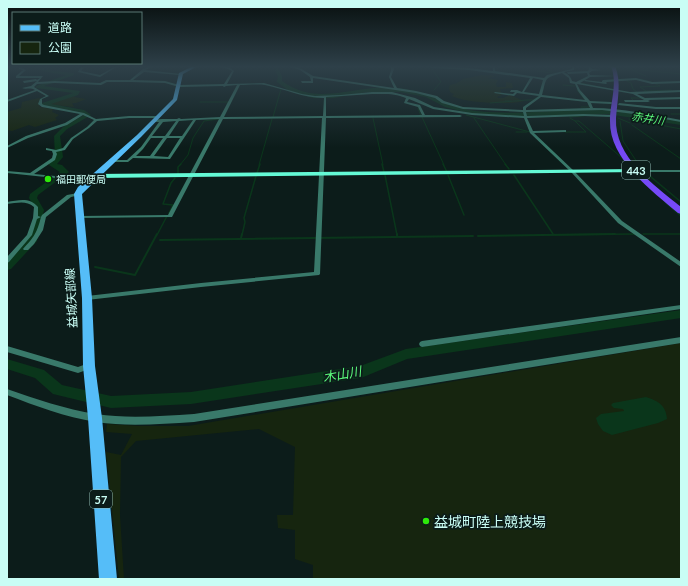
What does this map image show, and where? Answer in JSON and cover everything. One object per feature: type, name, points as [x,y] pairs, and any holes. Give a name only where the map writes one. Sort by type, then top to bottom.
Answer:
[{"type":"highway","name":"443","points":[[614,93],[611,98],[614,129],[618,144],[637,171],[681,211]]},
{"type":"main road","points":[[78,194],[94,176],[158,119],[175,99],[177,93]]},
{"type":"main road","name":"益城矢部線","points":[[78,194],[87,298],[90,372],[108,579]]},
{"type":"street","points":[[7,101],[28,93]]},
{"type":"street","points":[[43,93],[48,96],[41,99],[40,104],[43,106],[85,115],[96,120],[129,117],[195,119],[461,116],[466,113]]},
{"type":"street","points":[[80,216],[170,216],[235,93]]},
{"type":"street","points":[[297,93],[325,97],[362,93]]},
{"type":"street","points":[[394,93],[405,96],[433,108],[466,113],[613,113]]},
{"type":"street","points":[[418,93],[436,97],[439,100],[459,107],[525,114],[557,109],[592,109],[681,121]]},
{"type":"street","points":[[498,93],[514,96],[515,93]]},
{"type":"street","points":[[529,93],[589,102],[611,103],[611,98]]},
{"type":"street","points":[[582,93],[589,102],[592,109]]},
{"type":"street","points":[[635,93],[645,99],[681,98]]},
{"type":"street","points":[[405,96],[408,98],[405,102],[419,106],[424,116]]},
{"type":"street","points":[[540,96],[525,107],[525,114],[531,132],[573,172],[620,222],[681,265]]},
{"type":"street","points":[[87,298],[201,284],[317,274],[320,175],[325,97]]},
{"type":"street","points":[[624,105],[624,101],[648,101],[645,99]]},
{"type":"street","points":[[619,104],[656,108],[681,108]]},
{"type":"street","points":[[7,147],[27,137],[66,124],[85,115]]},
{"type":"street","points":[[112,160],[128,161],[142,148],[158,119]]},
{"type":"street","points":[[151,158],[179,119]]},
{"type":"street","points":[[132,157],[169,158],[195,119]]},
{"type":"street","points":[[47,149],[55,151],[65,148],[66,143],[78,133],[89,128],[96,120]]},
{"type":"street","points":[[531,132],[565,131]]},
{"type":"street","points":[[149,137],[183,137]]},
{"type":"street","points":[[31,174],[54,159],[55,151]]},
{"type":"street","points":[[7,172],[62,177],[681,171]]},
{"type":"street","points":[[36,218],[43,217],[69,196],[78,194]]},
{"type":"street","points":[[7,203],[25,200],[36,207],[36,218],[28,235],[7,261]]},
{"type":"street","points":[[26,249],[32,243],[40,230],[43,217]]},
{"type":"street","points":[[422,344],[681,307]]},
{"type":"street","points":[[7,392],[95,418],[142,420],[194,418],[681,340]]},
{"type":"street","points":[[7,349],[78,370],[90,372]]},
{"type":"green space","points":[[453,93],[501,93],[502,95],[497,97],[498,98],[503,98],[510,95],[524,101],[487,103],[452,96],[454,94]]},
{"type":"green space","points":[[75,96],[74,97],[86,99],[72,103],[74,107],[45,104]]},
{"type":"green space","points":[[39,98],[41,99],[39,105],[40,107],[53,109],[52,112],[59,115],[55,118],[57,120],[35,127],[29,125],[12,131],[7,130],[7,112],[21,108],[22,102]]},
{"type":"green space","points":[[681,343],[681,579],[313,579],[313,565],[295,559],[295,530],[278,528],[277,515],[293,515],[295,447],[259,429],[136,441],[121,457],[120,515],[124,579],[119,579],[106,452],[121,455],[132,434],[106,432],[107,424],[139,426],[188,426]]},
{"type":"shaded area","points":[[646,397],[661,404],[665,410],[667,419],[658,423],[612,435],[603,431],[598,424],[596,418],[601,414],[624,411],[623,409],[614,408],[611,405],[613,403]]},
{"type":"waterway","points":[[7,267],[32,241],[40,210],[33,198],[34,194],[65,172],[59,167],[53,165],[53,162],[59,157],[57,136],[65,128],[88,115],[82,111],[44,104],[77,93]]},
{"type":"waterway","points":[[273,117],[280,93]]},
{"type":"waterway","name":"赤井川","points":[[303,93],[313,96],[333,96],[348,93]]},
{"type":"waterway","name":"赤井川","points":[[416,93],[428,96],[447,106],[476,113],[522,114],[607,112],[681,123]]},
{"type":"waterway","points":[[580,93],[584,99]]},
{"type":"waterway","points":[[490,103],[533,100],[539,96]]},
{"type":"waterway","points":[[634,101],[631,98],[642,98]]},
{"type":"waterway","points":[[505,101],[511,101]]},
{"type":"waterway","points":[[200,102],[228,102],[227,104]]},
{"type":"waterway","points":[[581,107],[589,107],[589,105]]},
{"type":"waterway","points":[[418,108],[421,116]]},
{"type":"waterway","points":[[671,114],[681,114]]},
{"type":"waterway","points":[[466,115],[530,132]]},
{"type":"waterway","points":[[570,117],[584,116]]},
{"type":"waterway","points":[[422,117],[444,165]]},
{"type":"waterway","points":[[373,118],[383,165]]},
{"type":"waterway","points":[[474,118],[506,165]]},
{"type":"waterway","points":[[570,118],[575,121]]},
{"type":"waterway","points":[[618,118],[630,123]]},
{"type":"waterway","points":[[180,165],[188,155],[193,138],[204,121],[219,119]]},
{"type":"waterway","points":[[259,165],[272,119]]},
{"type":"waterway","points":[[629,119],[681,129]]},
{"type":"waterway","points":[[565,132],[586,132],[575,121]]},
{"type":"waterway","points":[[575,121],[579,121],[622,158],[627,165]]},
{"type":"waterway","points":[[620,121],[623,141],[639,165]]},
{"type":"waterway","points":[[632,125],[681,159]]},
{"type":"waterway","points":[[516,132],[527,132]]},
{"type":"waterway","points":[[257,173],[260,164]]},
{"type":"waterway","points":[[382,164],[384,172]]},
{"type":"waterway","points":[[443,164],[447,172]]},
{"type":"waterway","points":[[505,164],[509,169]]},
{"type":"waterway","points":[[626,164],[630,169]]},
{"type":"waterway","points":[[638,164],[643,170]]},
{"type":"waterway","points":[[178,174],[178,167],[180,165]]},
{"type":"waterway","points":[[645,172],[681,202]]},
{"type":"waterway","points":[[633,173],[640,179]]},
{"type":"waterway","points":[[385,175],[397,235]]},
{"type":"waterway","points":[[448,175],[464,215]]},
{"type":"waterway","points":[[514,175],[553,234]]},
{"type":"waterway","points":[[242,235],[245,222],[244,218],[256,176]]},
{"type":"waterway","points":[[169,213],[173,205],[163,204],[171,183],[175,178]]},
{"type":"waterway","points":[[665,202],[681,216]]},
{"type":"waterway","points":[[157,235],[167,216]]},
{"type":"waterway","points":[[95,267],[135,275],[157,234]]},
{"type":"waterway","points":[[241,238],[242,234]]},
{"type":"waterway","points":[[569,235],[615,234]]},
{"type":"waterway","points":[[569,235],[635,234]]},
{"type":"waterway","points":[[643,234],[681,234]]},
{"type":"waterway","points":[[537,235],[569,235]]},
{"type":"waterway","points":[[478,236],[569,235]]},
{"type":"waterway","points":[[160,240],[473,236]]},
{"type":"waterway","name":"木山川","points":[[7,364],[39,374],[58,390],[111,402],[191,398],[361,372],[406,354],[681,314]]},
{"type":"place","name":"福田郵便局","points":[[48,179]]},
{"type":"place","name":"益城町陸上競技場","points":[[426,521]]}]
